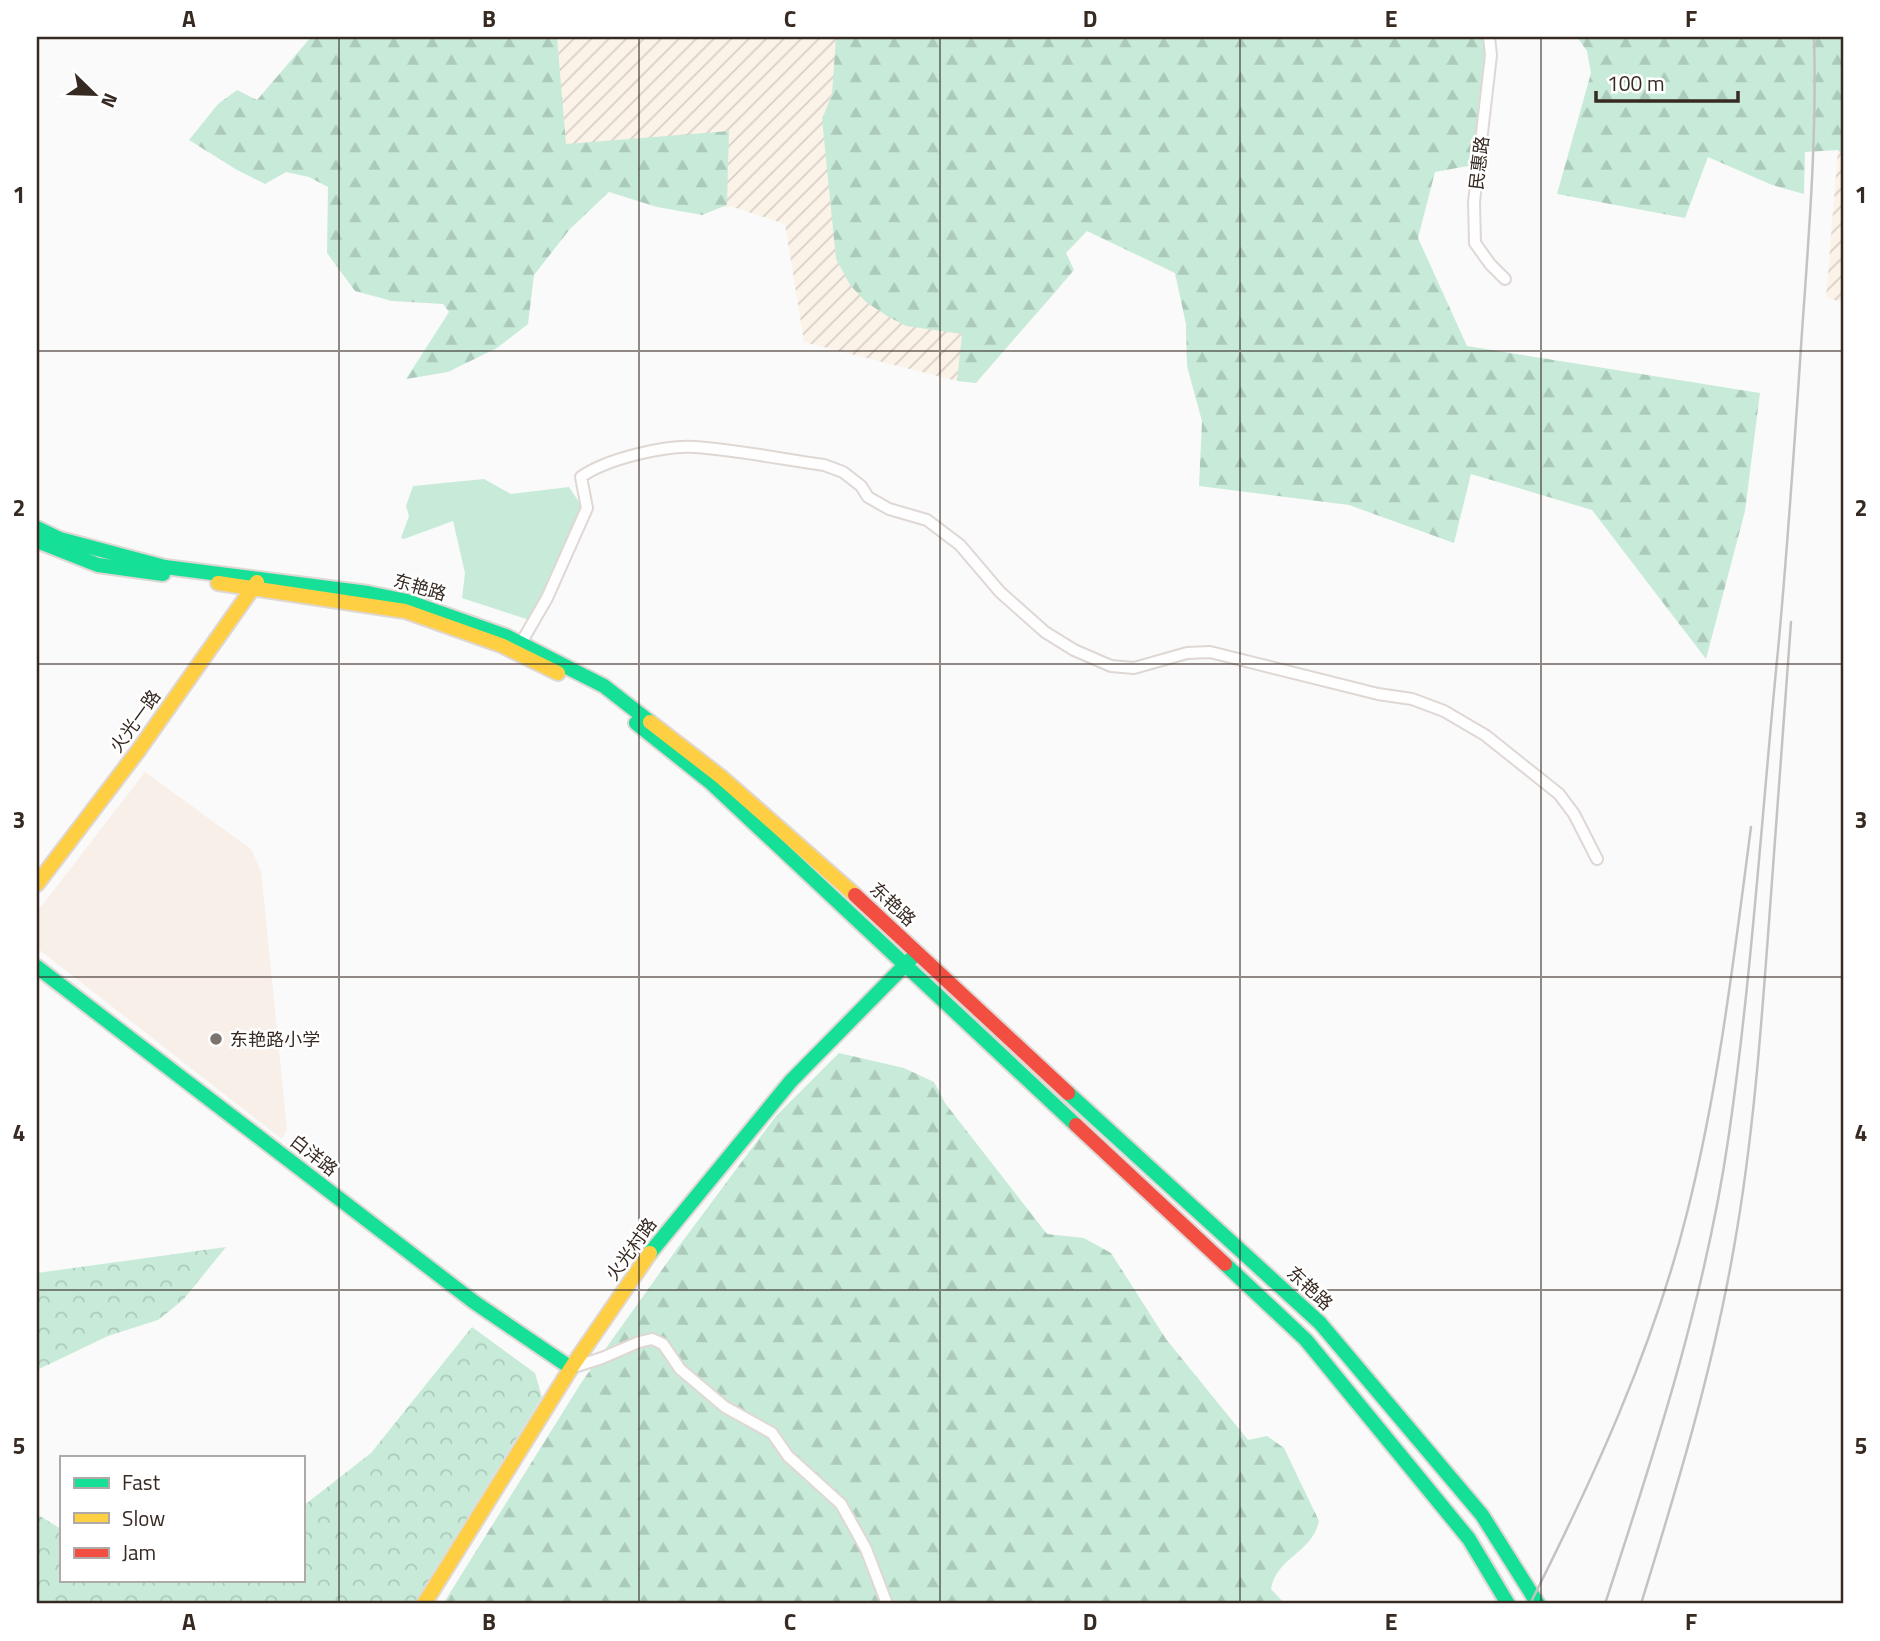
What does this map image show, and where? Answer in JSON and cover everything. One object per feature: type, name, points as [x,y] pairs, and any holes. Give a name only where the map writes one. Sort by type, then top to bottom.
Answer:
[{"type":"main road","name":"东艳路","points":[[37,528],[60,539],[165,567],[405,611],[501,645],[602,695],[710,782],[1306,1340],[1469,1539],[1508,1604]]},
{"type":"main road","name":"东艳路","points":[[37,541],[98,565],[407,601],[506,636],[604,686],[711,769],[823,865],[1320,1323],[1482,1515],[1538,1604]]},
{"type":"main road","name":"火光一路","points":[[37,884],[161,719],[256,583]]},
{"type":"main road","name":"火光村路","points":[[424,1604],[571,1368],[657,1243],[791,1081],[917,953]]},
{"type":"main road","name":"白洋路","points":[[37,967],[474,1301],[571,1368]]},
{"type":"street","name":"民惠路","points":[[1489,37],[1491,55],[1474,202],[1475,243],[1505,279]]},
{"type":"street","points":[[521,643],[547,598],[587,508],[581,477],[591,470],[634,455],[692,447],[824,465],[844,472],[862,486],[868,497],[889,509],[926,520],[960,545],[1000,592],[1045,632],[1074,650],[1111,666],[1134,668],[1186,653],[1210,652],[1378,694],[1412,699],[1444,711],[1485,735],[1559,794],[1574,814],[1597,859]]},
{"type":"street","points":[[571,1368],[639,1342],[652,1339],[663,1344],[680,1369],[726,1407],[772,1433],[788,1456],[841,1504],[866,1549],[887,1604]]},
{"type":"shaded area","points":[[495,37],[1266,37],[1202,421],[1187,366],[1186,324],[1175,273],[1087,231],[1066,253],[1074,270],[976,383],[957,381],[804,342],[785,224],[733,207],[657,207],[633,187],[581,178]]},
{"type":"shaded area","points":[[1838,150],[1843,156],[1843,302],[1826,298]]},
{"type":"shaded area","name":"东艳路小学","points":[[145,772],[251,849],[261,871],[287,1130],[282,1139],[37,948],[37,912]]},
{"type":"green space","points":[[311,37],[557,37],[566,144],[729,131],[727,205],[702,215],[657,207],[609,192],[570,229],[534,275],[528,324],[497,348],[448,372],[406,379],[449,312],[443,304],[392,301],[355,291],[327,253],[328,187],[309,177],[286,172],[265,184],[189,140],[218,104],[237,90],[257,100]]},
{"type":"green space","points":[[836,37],[1489,37],[1479,164],[1435,172],[1418,238],[1467,346],[1760,393],[1745,511],[1706,659],[1592,510],[1471,474],[1454,543],[1349,505],[1199,486],[1202,421],[1187,366],[1186,324],[1175,273],[1087,231],[1066,253],[1074,270],[976,383],[957,381],[962,334],[906,326],[887,316],[866,302],[850,285],[836,259],[822,119],[832,94]]},
{"type":"green space","points":[[1577,37],[1843,37],[1843,156],[1838,150],[1805,152],[1804,194],[1772,185],[1708,157],[1685,218],[1557,194],[1591,73],[1587,51]]},
{"type":"green space","points":[[484,479],[511,494],[569,487],[583,508],[529,620],[462,598],[465,573],[453,521],[401,538],[409,516],[406,506],[413,486]]},
{"type":"green space","points":[[839,1053],[904,1068],[934,1082],[945,1103],[1047,1234],[1084,1238],[1111,1253],[1166,1339],[1248,1440],[1267,1436],[1284,1448],[1319,1521],[1310,1540],[1274,1578],[1271,1589],[1285,1604],[443,1604],[581,1383],[679,1246],[776,1116]]},
{"type":"green space","points":[[226,1247],[183,1300],[158,1320],[108,1336],[37,1370],[37,1273]]},
{"type":"green space","points":[[472,1327],[535,1373],[542,1397],[414,1604],[37,1604],[37,1517],[40,1516],[60,1528],[60,1582],[304,1582],[304,1505],[371,1453]]},
{"type":"railway","points":[[1605,1604],[1660,1431],[1693,1313],[1729,1134],[1744,1014],[1782,610],[1812,184],[1814,37]]},
{"type":"railway","points":[[1641,1604],[1705,1383],[1741,1207],[1759,1045],[1791,622]]},
{"type":"railway","points":[[1530,1604],[1619,1413],[1639,1364],[1673,1264],[1698,1165],[1717,1069],[1751,827]]},
{"type":"traffic: fast","points":[[37,528],[60,539],[165,567],[368,593],[407,601],[506,636],[604,686],[650,722]]},
{"type":"traffic: fast","points":[[37,541],[98,565],[163,574]]},
{"type":"traffic: fast","points":[[636,723],[710,782],[1076,1125]]},
{"type":"traffic: fast","points":[[650,1253],[791,1081],[911,959]]},
{"type":"traffic: fast","points":[[37,967],[474,1302],[571,1368]]},
{"type":"traffic: fast","points":[[1068,1093],[1320,1323],[1482,1515],[1538,1604]]},
{"type":"traffic: fast","points":[[1225,1264],[1306,1340],[1469,1539],[1508,1604]]},
{"type":"traffic: slow","points":[[37,884],[138,751],[257,582]]},
{"type":"traffic: slow","points":[[218,583],[405,611],[501,645],[558,673]]},
{"type":"traffic: slow","points":[[650,722],[721,777],[855,895]]},
{"type":"traffic: slow","points":[[424,1604],[571,1368],[650,1253]]},
{"type":"traffic: jam","points":[[855,895],[1068,1093]]},
{"type":"traffic: jam","points":[[1076,1125],[1225,1264]]},
{"type":"place","name":"东艳路小学","points":[[216,1039]]}]
